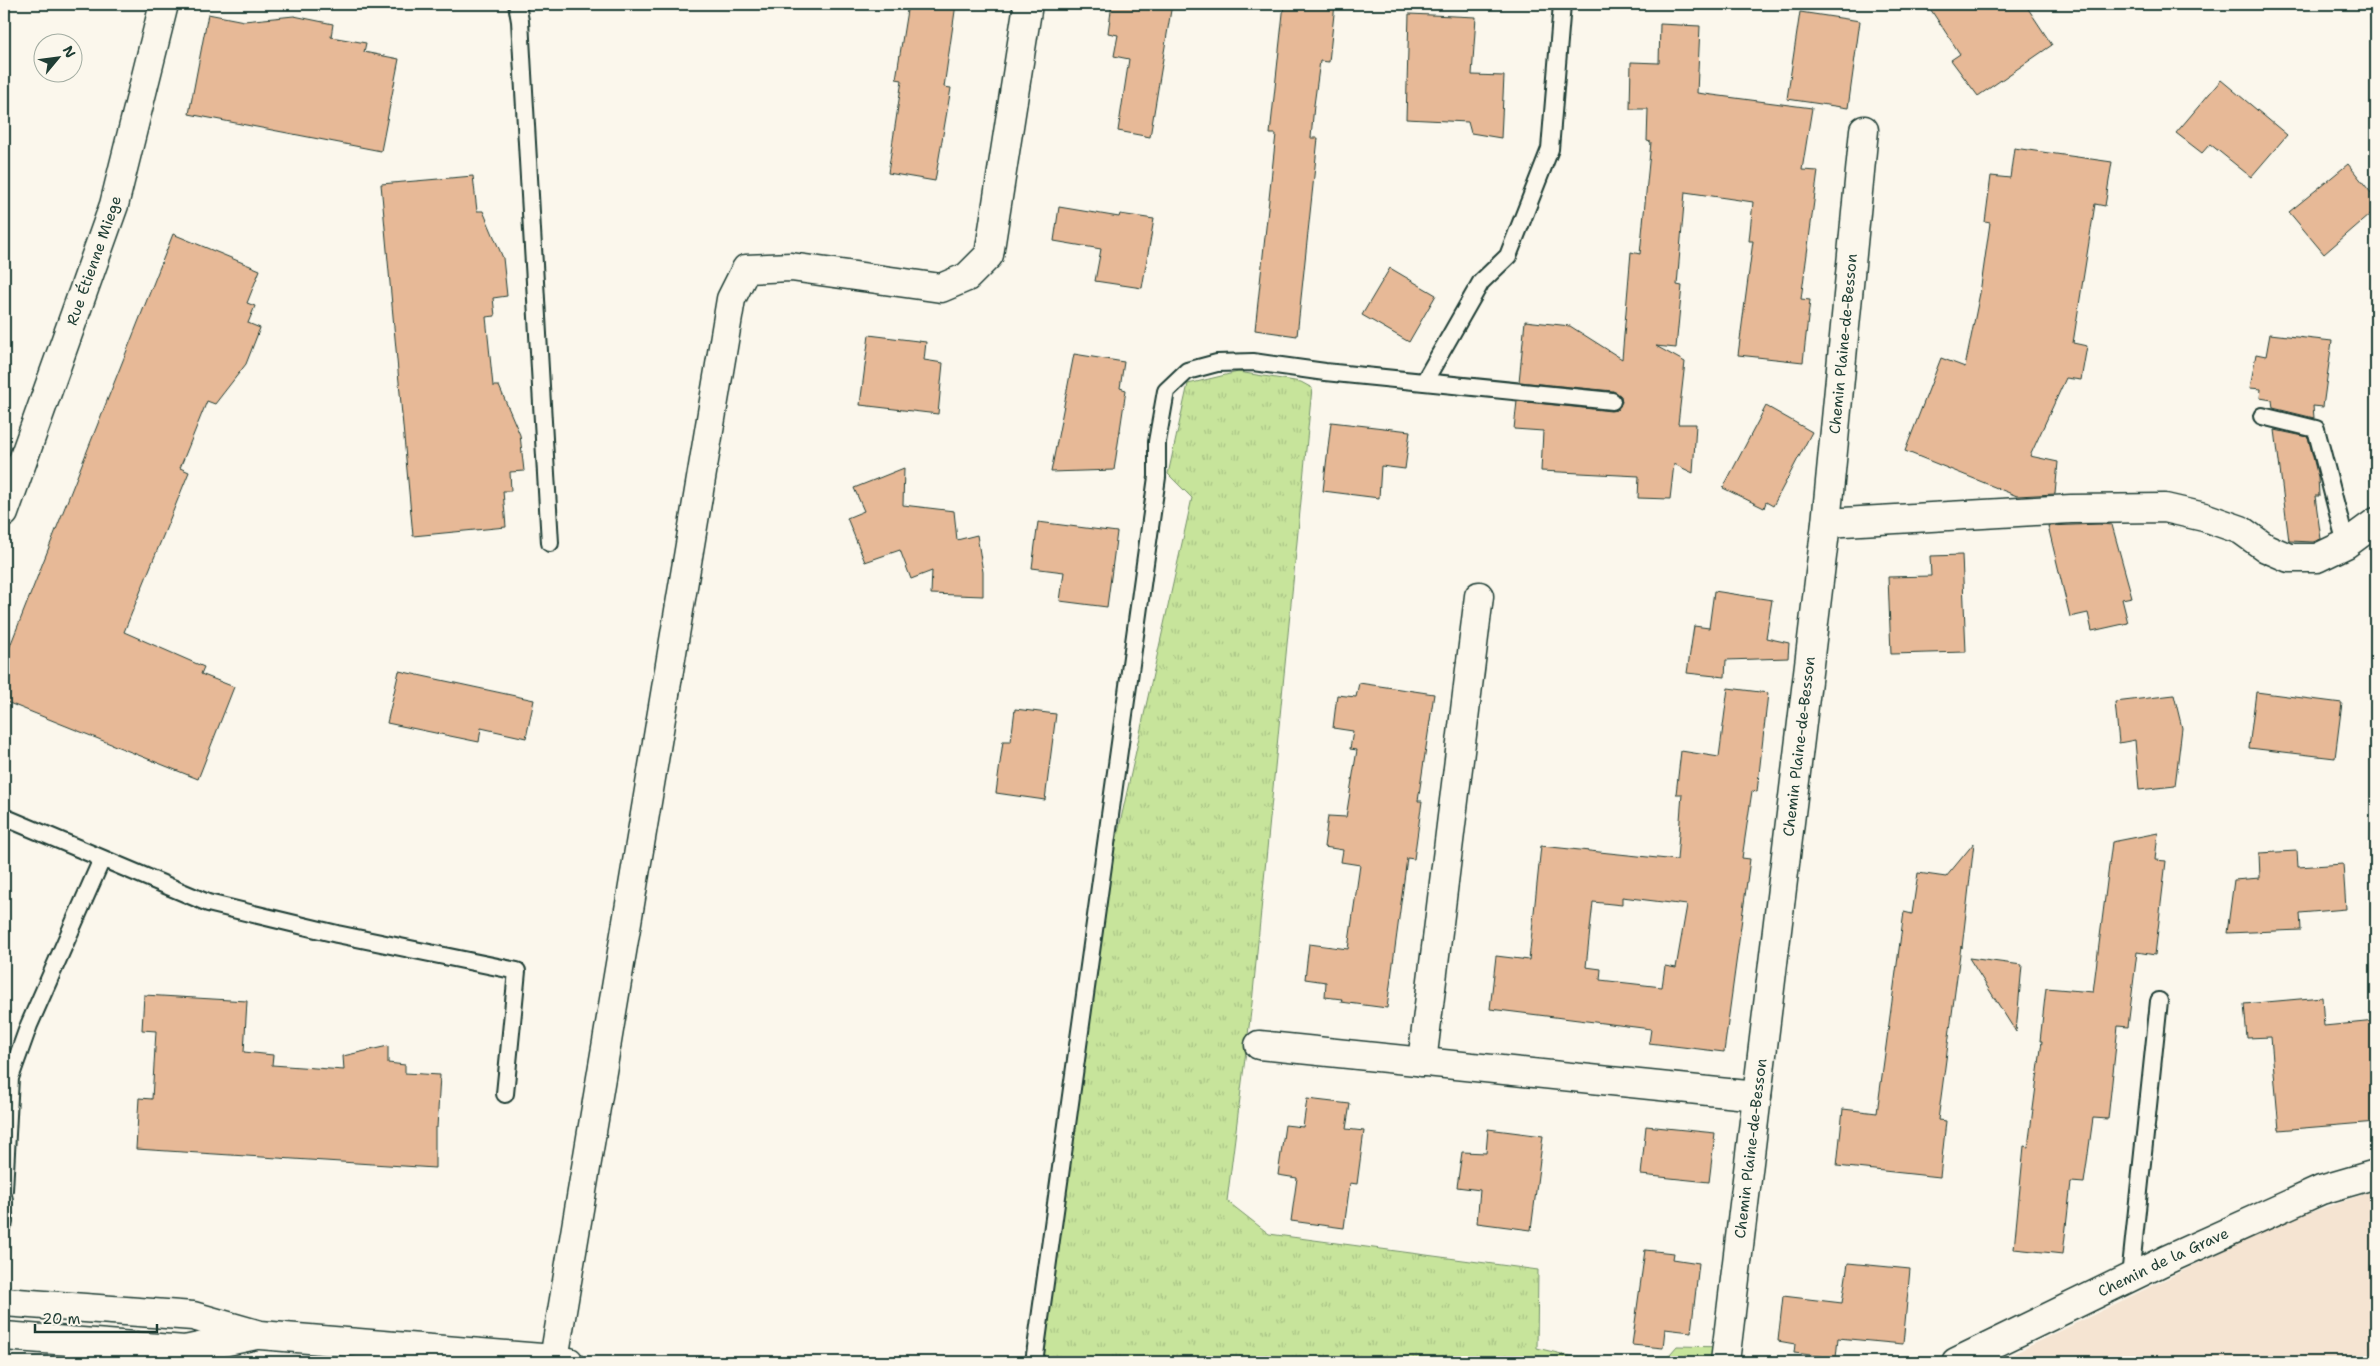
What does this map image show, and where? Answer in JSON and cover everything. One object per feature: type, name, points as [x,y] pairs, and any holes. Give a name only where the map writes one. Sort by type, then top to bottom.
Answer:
[{"type":"street","name":"Rue Étienne Miege","points":[[4,513],[114,205],[164,4]]},
{"type":"street","points":[[4,1302],[193,1316],[260,1334],[561,1361],[730,299],[746,269],[791,267],[941,288],[967,278],[989,255],[1028,4]]},
{"type":"street","name":"Chemin Plaine-de-Besson","points":[[1725,1362],[1826,523],[1864,130]]},
{"type":"street","points":[[1826,523],[2071,509],[2164,508],[2204,516],[2241,530],[2266,548],[2289,558],[2317,558],[2346,544],[2376,522]]},
{"type":"street","points":[[1422,1062],[1479,596]]},
{"type":"street","points":[[1259,1045],[1757,1096]]},
{"type":"street","name":"Chemin de la Grave","points":[[1956,1362],[2130,1277],[2320,1190],[2376,1174]]},
{"type":"street","points":[[4,1336],[185,1350],[260,1334]]},
{"type":"lane","points":[[517,4],[520,21],[550,543]]},
{"type":"lane","points":[[1424,382],[1480,282],[1508,256],[1550,149],[1562,4]]},
{"type":"lane","points":[[1034,1362],[1157,477],[1157,442],[1166,391],[1187,371],[1217,363],[1253,362],[1612,402]]},
{"type":"lane","points":[[2262,416],[2316,429],[2346,544]]},
{"type":"lane","points":[[4,817],[208,903],[337,934],[517,971],[505,1094]]},
{"type":"lane","points":[[4,1190],[10,1078],[29,1025],[102,859]]},
{"type":"lane","points":[[2130,1277],[2159,1001]]},
{"type":"lane","points":[[4,1199],[4,1222]]},
{"type":"shaded area","points":[[2376,1190],[2376,1362],[1997,1362],[2284,1221]]},
{"type":"green space","points":[[1238,372],[1301,382],[1312,388],[1252,1003],[1227,1201],[1269,1234],[1538,1270],[1537,1348],[1594,1362],[1034,1362],[1111,864],[1192,498],[1168,474],[1188,384]]},
{"type":"green space","points":[[1677,1346],[1727,1347],[1725,1362],[1663,1362]]},
{"type":"building","points":[[908,4],[956,4],[944,87],[951,88],[935,181],[888,173],[902,80],[896,79]]},
{"type":"building","points":[[1112,4],[1172,4],[1150,137],[1118,131],[1129,59],[1114,56],[1118,35],[1108,33]]},
{"type":"building","points":[[1284,4],[1335,4],[1329,62],[1320,61],[1314,105],[1311,138],[1318,138],[1297,336],[1255,330],[1276,134],[1270,134]]},
{"type":"building","points":[[1927,4],[2025,4],[2052,45],[1978,96],[1951,60],[1960,54]]},
{"type":"building","points":[[1800,12],[1860,21],[1848,108],[1787,99]]},
{"type":"building","points":[[208,14],[244,21],[294,16],[333,24],[331,37],[366,43],[364,52],[399,59],[381,151],[189,114]]},
{"type":"building","points":[[1409,14],[1476,17],[1472,75],[1504,76],[1501,138],[1471,133],[1468,122],[1406,119]]},
{"type":"building","points":[[1660,24],[1700,26],[1697,93],[1812,108],[1802,170],[1818,171],[1801,299],[1810,300],[1803,362],[1738,355],[1753,241],[1749,241],[1753,202],[1685,192],[1677,285],[1682,286],[1676,348],[1656,346],[1685,362],[1678,424],[1696,424],[1693,473],[1674,464],[1670,499],[1638,498],[1639,476],[1541,471],[1543,431],[1514,429],[1517,401],[1611,411],[1617,410],[1622,402],[1621,396],[1613,391],[1519,382],[1525,321],[1570,326],[1622,359],[1631,252],[1640,254],[1651,142],[1647,141],[1648,109],[1630,109],[1631,62],[1659,63]]},
{"type":"building","points":[[2221,80],[2287,135],[2251,177],[2210,144],[2202,153],[2176,133]]},
{"type":"building","points":[[2014,148],[2112,162],[2105,206],[2095,204],[2073,343],[2087,346],[2081,380],[2066,378],[2030,456],[2058,462],[2055,494],[2017,496],[1905,451],[1941,358],[1965,367],[1980,293],[1990,223],[1985,222],[1991,176],[2010,178]]},
{"type":"building","points":[[2348,164],[2376,199],[2376,209],[2324,254],[2289,212]]},
{"type":"building","points":[[473,176],[477,211],[483,211],[503,258],[507,296],[493,298],[495,316],[486,317],[493,386],[499,386],[520,435],[524,471],[510,472],[511,491],[503,491],[506,527],[413,536],[381,184]]},
{"type":"building","points":[[1059,207],[1119,217],[1120,214],[1154,219],[1142,288],[1095,281],[1101,249],[1054,241]]},
{"type":"building","points":[[173,234],[260,270],[247,303],[255,306],[248,323],[260,328],[246,364],[215,404],[207,401],[180,468],[189,472],[124,632],[204,667],[201,674],[234,687],[198,779],[4,701],[4,661]]},
{"type":"building","points":[[1390,268],[1436,295],[1409,342],[1362,315]]},
{"type":"building","points":[[2270,334],[2332,341],[2323,407],[2313,406],[2314,418],[2273,408],[2272,400],[2260,398],[2261,389],[2250,388],[2256,354],[2266,356]]},
{"type":"building","points":[[869,335],[926,342],[924,360],[943,363],[938,414],[860,405]]},
{"type":"building","points":[[1074,354],[1124,362],[1120,388],[1126,390],[1114,470],[1051,472]]},
{"type":"building","points":[[1766,406],[1812,432],[1773,506],[1766,502],[1764,508],[1723,488]]},
{"type":"building","points":[[1331,422],[1410,431],[1405,469],[1381,466],[1379,498],[1323,491]]},
{"type":"building","points":[[2275,430],[2308,437],[2318,477],[2319,496],[2315,496],[2321,539],[2313,542],[2289,541]]},
{"type":"building","points":[[904,468],[903,505],[954,511],[957,540],[977,535],[983,572],[983,596],[931,594],[932,571],[911,579],[900,550],[865,562],[847,518],[864,511],[854,488]]},
{"type":"building","points":[[1038,522],[1117,532],[1107,607],[1060,601],[1064,572],[1032,568]]},
{"type":"building","points":[[2112,525],[2132,597],[2122,599],[2128,623],[2092,631],[2088,613],[2070,617],[2048,526]]},
{"type":"building","points":[[1962,555],[1966,652],[1891,654],[1888,577],[1931,576],[1930,556]]},
{"type":"building","points":[[1714,591],[1772,600],[1766,638],[1789,643],[1788,658],[1726,660],[1725,677],[1687,673],[1694,626],[1709,628]]},
{"type":"building","points":[[399,671],[534,700],[526,738],[481,728],[479,742],[387,723]]},
{"type":"building","points":[[1359,683],[1434,694],[1418,801],[1422,801],[1414,859],[1407,858],[1387,1008],[1341,1002],[1342,999],[1325,997],[1326,982],[1305,979],[1309,944],[1348,949],[1360,865],[1341,862],[1343,850],[1324,847],[1328,816],[1346,817],[1357,750],[1350,749],[1353,731],[1333,728],[1337,695],[1356,697]]},
{"type":"building","points":[[1728,688],[1768,693],[1757,792],[1752,791],[1742,858],[1750,859],[1724,1052],[1649,1043],[1651,1029],[1490,1009],[1496,956],[1529,960],[1541,846],[1677,860],[1682,794],[1676,794],[1681,751],[1719,757]],"holes":[[[1622,897],[1687,905],[1676,968],[1665,966],[1662,987],[1600,980],[1601,969],[1586,967],[1593,902],[1622,905]]]},
{"type":"building","points":[[2256,692],[2342,703],[2335,758],[2249,748]]},
{"type":"building","points":[[2174,695],[2182,728],[2175,786],[2139,790],[2135,740],[2119,743],[2115,702]]},
{"type":"building","points":[[1015,709],[1056,714],[1045,800],[996,793],[1003,741],[1011,741]]},
{"type":"building","points":[[2158,833],[2155,860],[2166,861],[2155,955],[2137,952],[2128,1027],[2118,1026],[2108,1119],[2093,1118],[2084,1183],[2071,1182],[2063,1254],[2014,1249],[2024,1146],[2028,1147],[2042,1041],[2040,1041],[2046,988],[2093,992],[2112,842]]},
{"type":"building","points":[[1974,843],[1962,948],[1961,946],[1938,1120],[1946,1121],[1940,1177],[1837,1166],[1843,1109],[1877,1113],[1904,912],[1912,914],[1918,873],[1946,877]]},
{"type":"building","points":[[2297,851],[2298,867],[2343,864],[2346,909],[2300,913],[2301,930],[2227,933],[2234,880],[2260,878],[2259,853]]},
{"type":"building","points":[[1969,958],[2022,965],[2016,1032]]},
{"type":"building","points":[[144,995],[247,1001],[244,1052],[273,1055],[272,1065],[344,1070],[343,1056],[388,1046],[388,1063],[405,1065],[405,1073],[440,1075],[437,1128],[435,1128],[435,1168],[136,1149],[139,1098],[152,1099],[156,1031],[142,1030]]},
{"type":"building","points":[[2322,997],[2324,1026],[2376,1021],[2376,1122],[2279,1130],[2271,1037],[2247,1038],[2244,1004]]},
{"type":"building","points":[[1307,1099],[1350,1104],[1346,1129],[1364,1131],[1357,1184],[1350,1183],[1344,1228],[1291,1221],[1297,1178],[1278,1175],[1285,1125],[1303,1127]]},
{"type":"building","points":[[1646,1126],[1715,1133],[1709,1182],[1641,1175]]},
{"type":"building","points":[[1488,1129],[1543,1136],[1531,1230],[1477,1223],[1480,1190],[1457,1187],[1462,1152],[1486,1153]]},
{"type":"building","points":[[1645,1250],[1674,1253],[1673,1259],[1699,1263],[1691,1332],[1665,1329],[1663,1348],[1632,1345]]},
{"type":"building","points":[[1848,1263],[1910,1269],[1903,1344],[1838,1338],[1836,1358],[1794,1353],[1795,1344],[1778,1341],[1783,1296],[1842,1303]]}]
